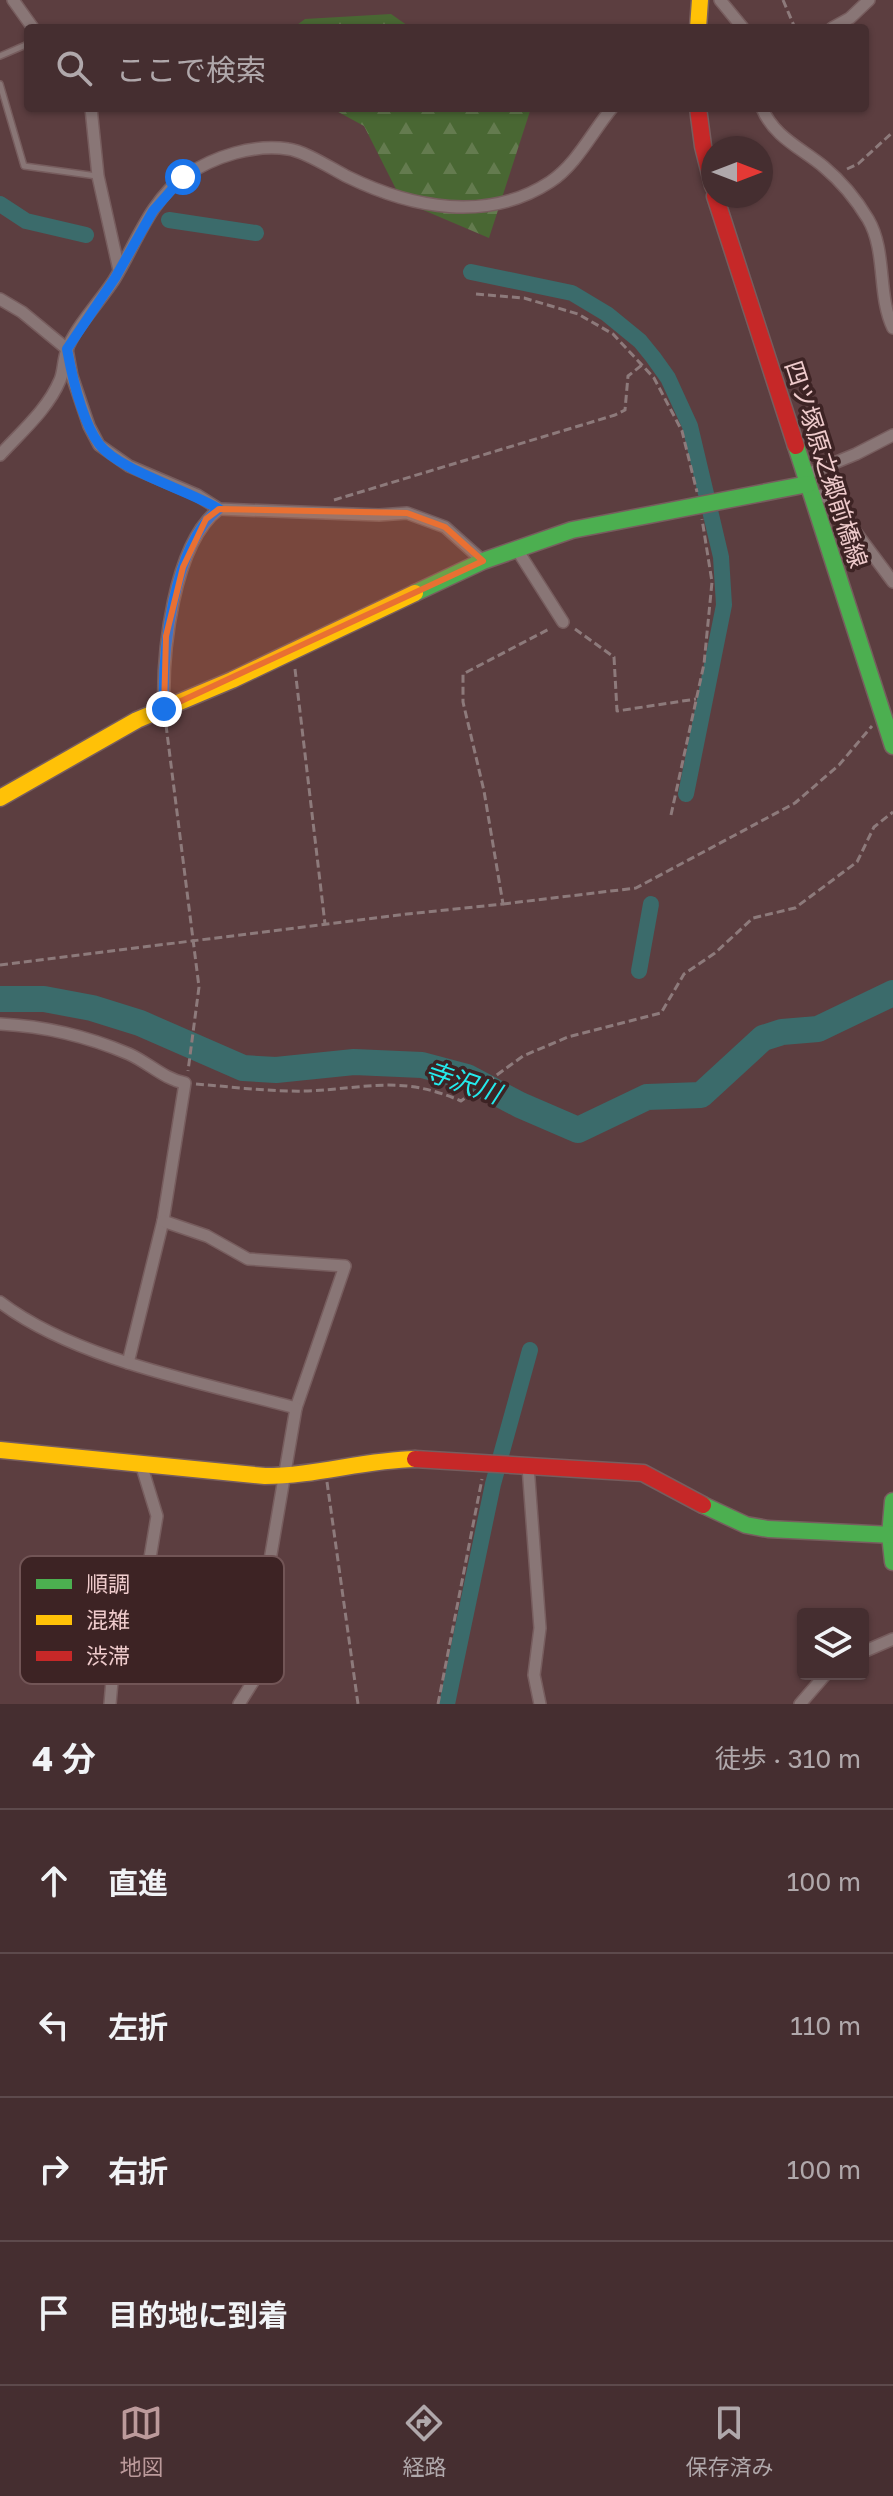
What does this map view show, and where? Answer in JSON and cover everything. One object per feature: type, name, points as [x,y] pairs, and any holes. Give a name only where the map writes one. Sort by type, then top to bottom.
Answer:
[{"type":"street","points":[[13,0],[30,24]]},
{"type":"street","points":[[698,24],[700,0]]},
{"type":"street","points":[[720,0],[740,24]]},
{"type":"street","points":[[839,24],[869,0]]},
{"type":"street","points":[[91,112],[98,176],[119,270]]},
{"type":"street","points":[[0,455],[41,410],[61,379],[67,349],[153,211],[183,177],[218,158],[249,149],[291,149],[374,190],[440,207],[479,207],[512,200],[551,182],[570,164],[609,112]]},
{"type":"street","points":[[699,112],[702,136]]},
{"type":"street","points":[[763,112],[786,141],[849,191],[870,223],[893,328]]},
{"type":"street","name":"四ツ塚原之郷前橋線","points":[[719,208],[893,746]]},
{"type":"street","points":[[0,299],[22,312],[67,349],[85,414],[99,445],[129,466],[197,495],[219,509],[379,515],[407,513],[445,527],[483,561]]},
{"type":"street","points":[[0,798],[137,720],[232,680],[483,561],[572,530],[808,484],[893,435]]},
{"type":"street","points":[[808,484],[834,503],[893,582]]},
{"type":"street","points":[[164,709],[166,636],[183,567],[206,519],[219,509]]},
{"type":"street","points":[[516,548],[563,622]]},
{"type":"street","points":[[0,1024],[25,1025],[79,1038],[131,1055],[175,1081],[185,1083],[163,1221],[128,1363]]},
{"type":"street","points":[[163,1221],[207,1236],[248,1259],[345,1266],[296,1408],[271,1556]]},
{"type":"street","points":[[0,1302],[20,1317],[128,1363],[296,1408]]},
{"type":"street","points":[[0,1450],[284,1476],[420,1459],[643,1473],[746,1525],[768,1529],[892,1535]]},
{"type":"street","points":[[141,1464],[157,1516],[150,1556]]},
{"type":"street","points":[[528,1466],[540,1628],[534,1675],[540,1704]]},
{"type":"street","points":[[893,1501],[893,1562]]},
{"type":"street","points":[[869,1649],[893,1639]]},
{"type":"street","points":[[800,1704],[820,1680]]},
{"type":"street","points":[[110,1704],[112,1684]]},
{"type":"street","points":[[239,1704],[252,1684]]},
{"type":"street","points":[[811,1690],[815,1704]]},
{"type":"lane","points":[[0,56],[24,46]]},
{"type":"lane","points":[[0,84],[24,166],[98,176]]},
{"type":"path","points":[[783,0],[793,24]]},
{"type":"path","points":[[832,175],[858,164],[893,132]]},
{"type":"path","points":[[476,294],[524,298],[578,314],[613,334],[654,378],[682,431],[700,505],[712,582],[704,664],[671,815]]},
{"type":"path","points":[[311,512],[324,503],[615,415],[625,410],[628,376],[642,365]]},
{"type":"path","points":[[503,904],[484,791],[463,702],[463,674],[563,622],[614,657],[617,711],[696,699]]},
{"type":"path","points":[[295,669],[325,924]]},
{"type":"path","points":[[164,709],[199,987],[190,1063]]},
{"type":"path","points":[[0,965],[636,888],[795,803],[839,765],[882,714]]},
{"type":"path","points":[[185,1083],[308,1091],[393,1083],[436,1091],[461,1101],[523,1056],[568,1037],[661,1013],[684,974],[715,953],[753,918],[795,908],[857,862],[874,827],[893,812]]},
{"type":"path","points":[[438,1704],[494,1464]]},
{"type":"path","points":[[325,1471],[358,1704]]},
{"type":"highlighted area","points":[[219,509],[407,513],[445,527],[483,561],[164,709],[166,636],[183,567],[206,519]]},
{"type":"green space","points":[[391,14],[405,24],[298,24],[305,19]]},
{"type":"green space","points":[[338,112],[530,112],[489,238],[402,201],[364,126]]},
{"type":"waterway","points":[[0,204],[26,221],[86,235]]},
{"type":"waterway","points":[[169,220],[256,233]]},
{"type":"waterway","points":[[471,272],[572,293],[607,314],[640,341],[653,357],[668,378],[690,426],[721,557],[724,605],[686,794]]},
{"type":"waterway","points":[[639,971],[651,904]]},
{"type":"waterway","name":"寺沢川","points":[[0,999],[44,999],[92,1008],[140,1023],[243,1068],[276,1070],[354,1062],[422,1065],[467,1077],[520,1105],[578,1130],[647,1097],[701,1095],[763,1038],[782,1032],[818,1029],[893,993]]},
{"type":"waterway","points":[[447,1704],[493,1484],[530,1350]]},
{"type":"traffic: fast","points":[[796,446],[893,746]]},
{"type":"traffic: fast","points":[[415,593],[483,561],[572,530],[808,484]]},
{"type":"traffic: fast","points":[[893,1501],[890,1535],[893,1562]]},
{"type":"traffic: fast","points":[[703,1505],[746,1525],[768,1529],[893,1535]]},
{"type":"traffic: slow","points":[[698,24],[700,0]]},
{"type":"traffic: slow","points":[[0,798],[137,720],[232,680],[415,593]]},
{"type":"traffic: slow","points":[[0,1450],[265,1476],[415,1459]]},
{"type":"traffic: jam","points":[[699,112],[702,136]]},
{"type":"traffic: jam","points":[[719,208],[796,446]]},
{"type":"traffic: jam","points":[[415,1459],[643,1473],[703,1505]]},
{"type":"route","points":[[164,709],[166,636],[183,567],[206,519],[219,509],[197,495],[129,466],[99,445],[72,376],[67,349],[115,278],[153,211],[183,177]]}]
